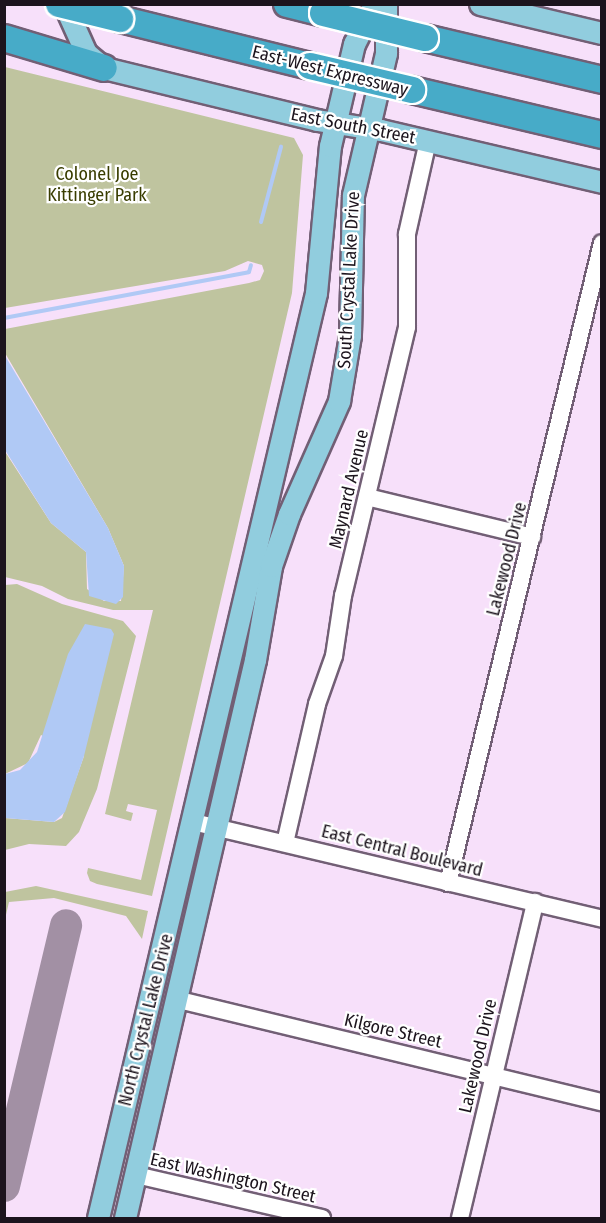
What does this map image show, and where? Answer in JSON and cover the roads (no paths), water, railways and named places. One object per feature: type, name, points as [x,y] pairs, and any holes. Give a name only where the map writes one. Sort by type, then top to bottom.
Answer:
[{"type":"highway","name":"East-West Expressway","points":[[59,4],[602,135]]},
{"type":"highway","points":[[287,4],[602,80]]},
{"type":"highway","points":[[4,38],[104,68]]},
{"type":"main road","points":[[64,4],[86,53],[104,68]]},
{"type":"main road","name":"South Crystal Lake Drive","points":[[194,822],[316,293],[324,180],[335,124],[354,44],[374,4]]},
{"type":"main road","name":"South Crystal Lake Drive","points":[[215,827],[255,660],[271,566],[289,514],[339,401],[350,335],[353,195],[386,53],[386,4]]},
{"type":"main road","points":[[480,4],[602,33]]},
{"type":"main road","name":"East South Street","points":[[104,68],[335,124],[368,128],[428,141],[602,182]]},
{"type":"main road","name":"North Crystal Lake Drive","points":[[98,1218],[194,822]]},
{"type":"main road","name":"North Crystal Lake Drive","points":[[125,1218],[215,827]]},
{"type":"street","name":"Maynard Avenue","points":[[285,843],[317,704],[334,656],[343,596],[407,327],[407,234],[428,141]]},
{"type":"street","name":"Lakewood Drive","points":[[448,883],[602,243]]},
{"type":"street","points":[[367,497],[532,537]]},
{"type":"street","name":"East Central Boulevard","points":[[194,822],[602,919]]},
{"type":"street","name":"Lakewood Drive","points":[[460,1218],[535,902]]},
{"type":"street","name":"Kilgore Street","points":[[175,999],[602,1102]]},
{"type":"street","name":"East Washington Street","points":[[136,1175],[322,1218]]},
{"type":"water","points":[[4,354],[108,528],[124,566],[123,597],[116,604],[89,596],[86,552],[51,523],[5,450]]},
{"type":"water","points":[[85,624],[111,629],[114,634],[84,756],[65,812],[54,822],[5,818],[5,774],[20,770],[37,752],[68,654]]},
{"type":"waterway","points":[[261,222],[281,147]]},
{"type":"waterway","points":[[4,318],[249,272],[251,265]]},
{"type":"park label","name":"Colonel Joe Kittinger Park","points":[[97,186]]}]
